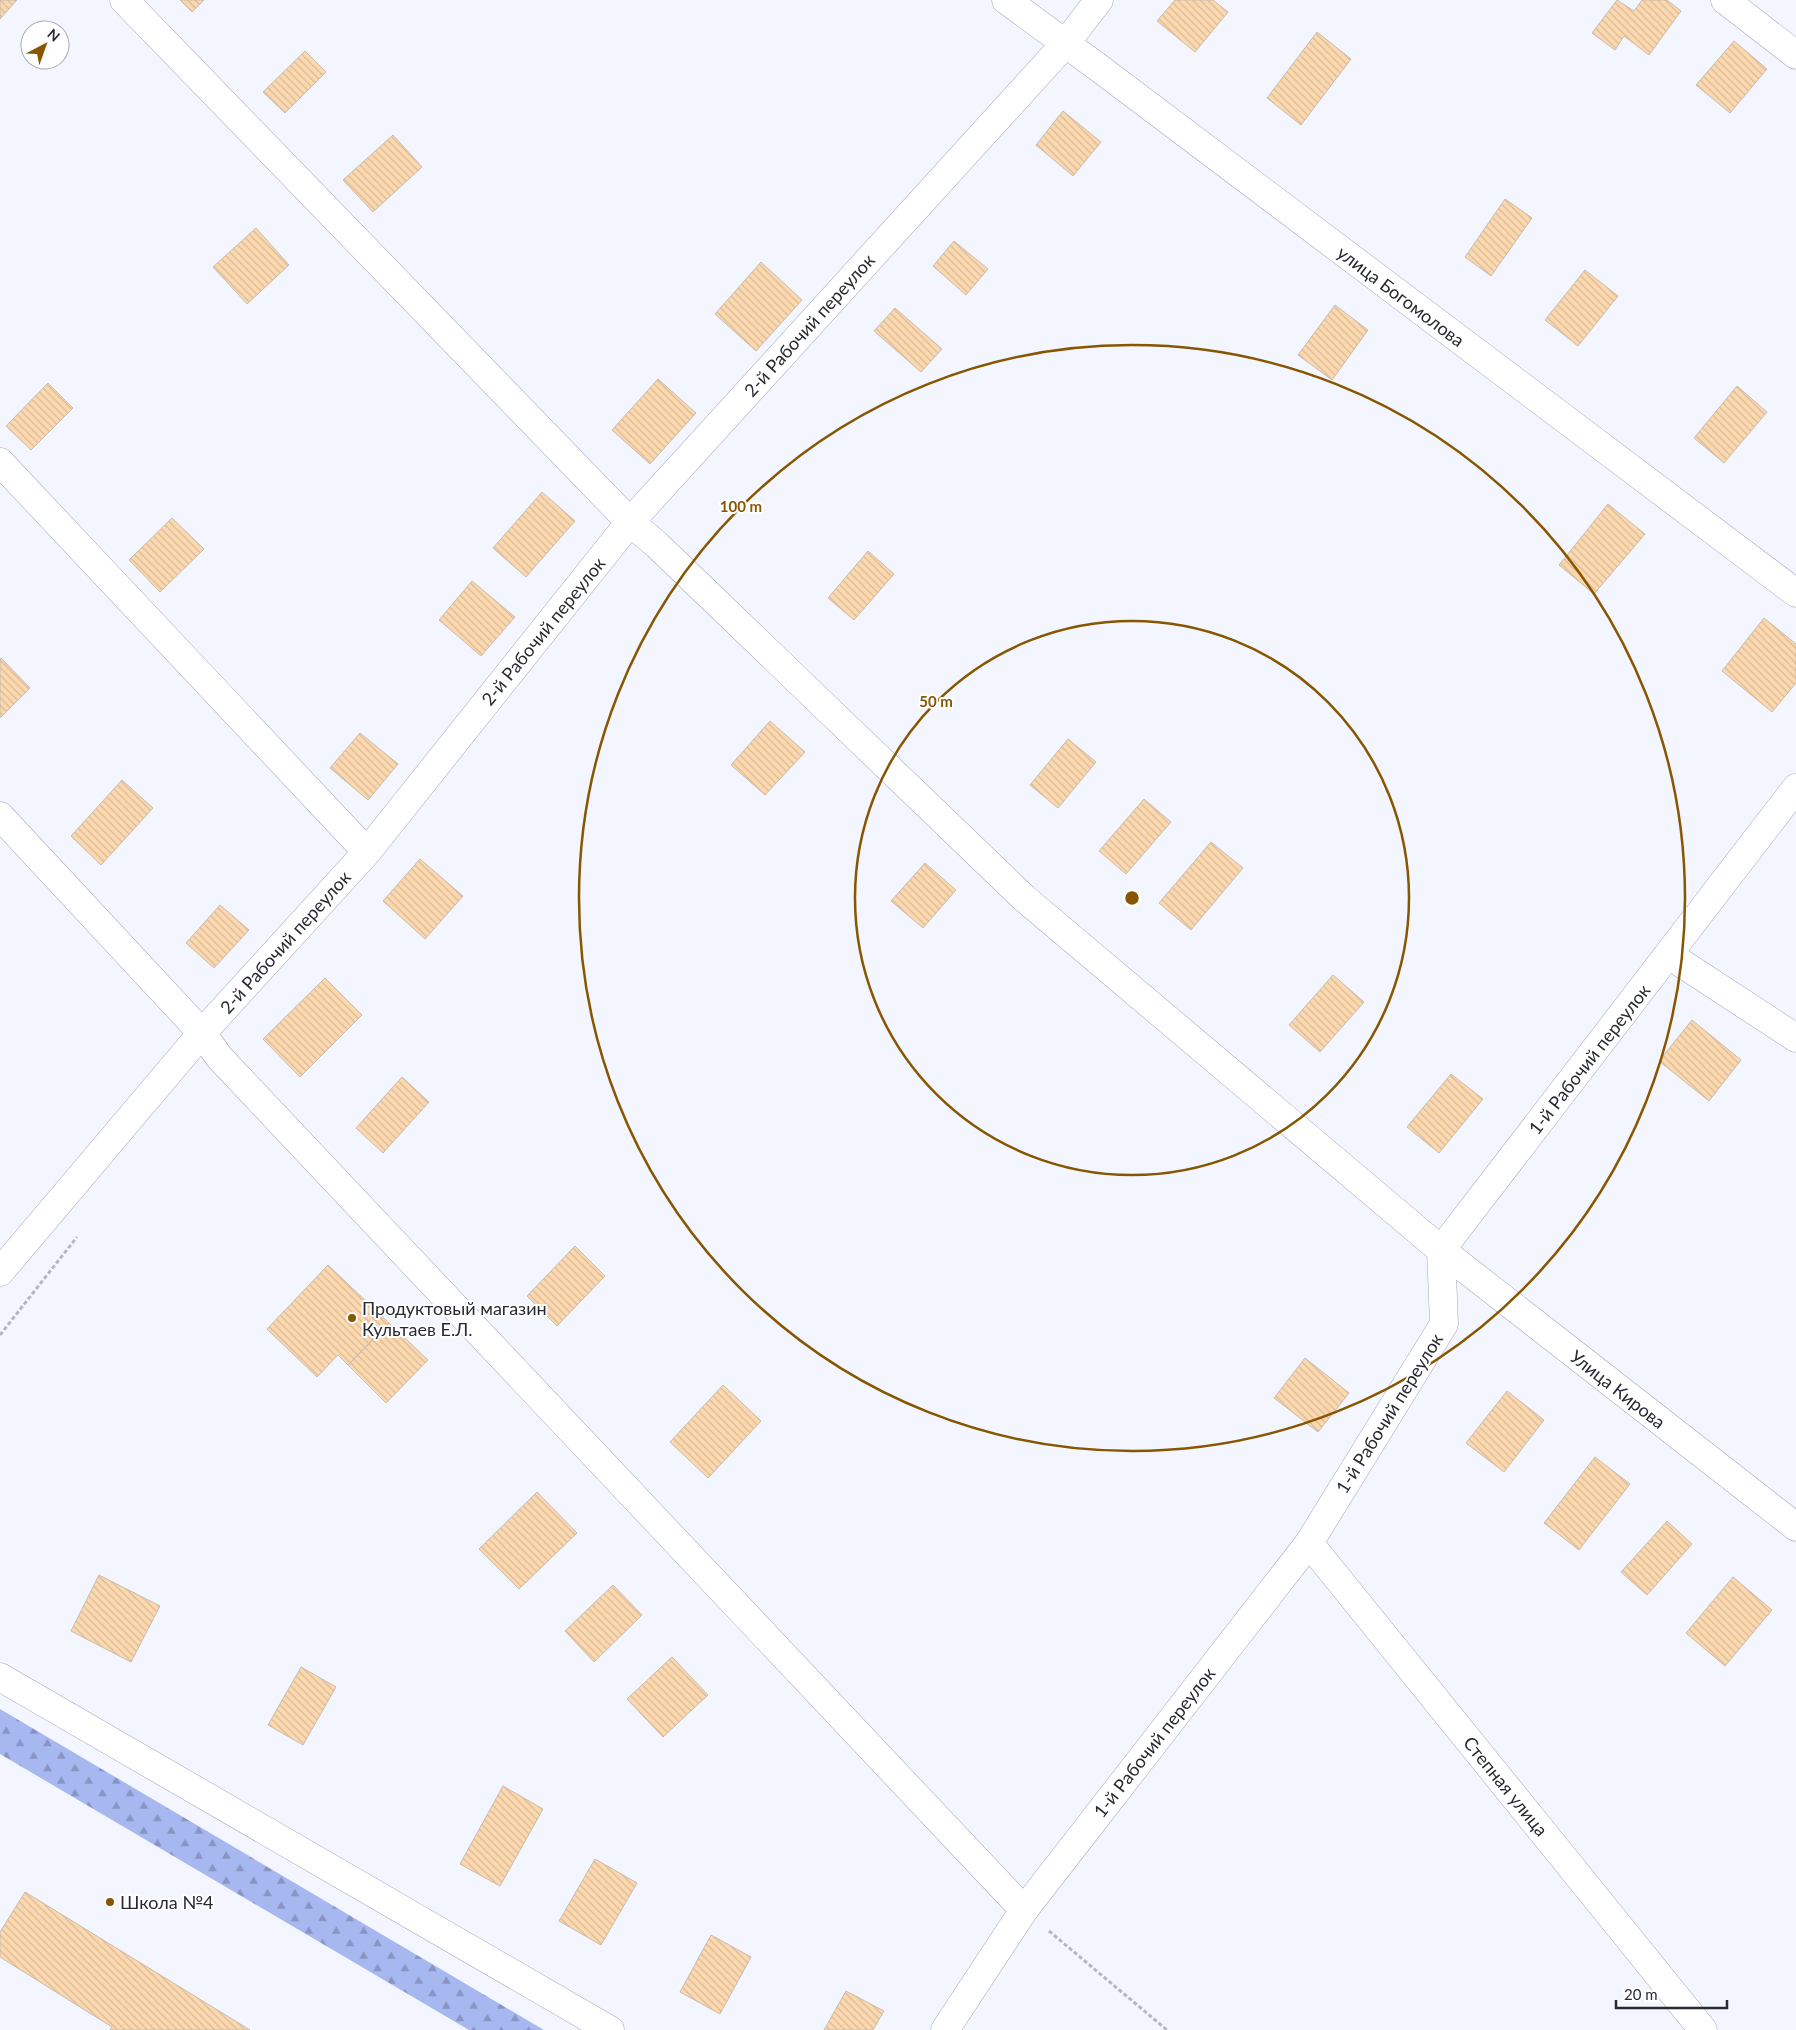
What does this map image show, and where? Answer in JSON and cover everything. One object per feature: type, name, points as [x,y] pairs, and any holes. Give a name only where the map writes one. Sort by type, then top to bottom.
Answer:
[{"type":"street","name":"Улица Кирова","points":[[124,0],[630,522],[657,545],[1024,898],[1441,1250],[1796,1527]]},
{"type":"street","name":"улица Богомолова","points":[[1006,0],[1796,593]]},
{"type":"street","name":"2-й Рабочий переулок","points":[[0,1272],[202,1033],[367,852],[630,522],[1065,44],[1099,0]]},
{"type":"street","points":[[1725,0],[1796,55]]},
{"type":"street","points":[[0,462],[367,852]]},
{"type":"street","name":"1-й Рабочий переулок","points":[[945,2030],[1024,1910],[1309,1543],[1444,1324],[1441,1250],[1796,788]]},
{"type":"street","points":[[0,816],[202,1033],[219,1057],[1024,1910]]},
{"type":"street","points":[[1669,955],[1796,1038]]},
{"type":"street","name":"Степная улица","points":[[1309,1543],[1703,2030]]},
{"type":"street","points":[[0,1677],[610,2030]]},
{"type":"path","points":[[1024,1910],[1167,2030]]},
{"type":"green space","points":[[0,1709],[544,2030],[469,2030],[0,1754]]},
{"type":"building","points":[[0,0],[17,0],[0,19]]},
{"type":"building","points":[[180,0],[204,0],[192,12]]},
{"type":"building","points":[[1175,0],[1213,0],[1228,12],[1195,52],[1157,21]]},
{"type":"building","points":[[1617,0],[1634,11],[1642,0],[1667,0],[1681,11],[1649,55],[1624,36],[1615,50],[1592,33]]},
{"type":"building","points":[[1317,32],[1351,59],[1301,125],[1267,98]]},
{"type":"building","points":[[1734,41],[1767,69],[1730,113],[1696,85]]},
{"type":"building","points":[[305,51],[326,72],[285,113],[263,92]]},
{"type":"building","points":[[1063,111],[1101,142],[1073,176],[1036,145]]},
{"type":"building","points":[[393,135],[422,167],[373,212],[343,180]]},
{"type":"building","points":[[1505,199],[1532,218],[1491,276],[1465,257]]},
{"type":"building","points":[[256,228],[289,265],[247,304],[213,267]]},
{"type":"building","points":[[954,241],[988,269],[966,295],[933,266]]},
{"type":"building","points":[[761,262],[802,300],[756,351],[715,314]]},
{"type":"building","points":[[1585,270],[1618,296],[1578,346],[1545,320]]},
{"type":"building","points":[[1335,305],[1368,330],[1332,380],[1298,355]]},
{"type":"building","points":[[895,308],[942,349],[921,372],[874,331]]},
{"type":"building","points":[[658,379],[696,413],[650,464],[612,430]]},
{"type":"building","points":[[48,383],[73,408],[31,450],[6,426]]},
{"type":"building","points":[[1737,386],[1767,412],[1724,463],[1694,438]]},
{"type":"building","points":[[542,492],[575,521],[526,577],[493,548]]},
{"type":"building","points":[[1608,504],[1645,534],[1594,594],[1559,565]]},
{"type":"building","points":[[172,518],[204,549],[160,592],[129,560]]},
{"type":"building","points":[[868,551],[894,574],[854,620],[828,598]]},
{"type":"building","points":[[472,581],[515,617],[481,656],[439,620]]},
{"type":"building","points":[[1764,618],[1796,644],[1796,683],[1772,712],[1722,671]]},
{"type":"building","points":[[0,659],[30,688],[0,718]]},
{"type":"building","points":[[770,721],[805,752],[765,795],[731,765]]},
{"type":"building","points":[[360,733],[398,764],[368,800],[330,768]]},
{"type":"building","points":[[1068,739],[1096,762],[1058,808],[1030,785]]},
{"type":"building","points":[[122,780],[153,808],[101,865],[71,836]]},
{"type":"building","points":[[1144,799],[1171,822],[1126,874],[1099,851]]},
{"type":"building","points":[[1211,842],[1243,868],[1191,930],[1159,903]]},
{"type":"building","points":[[420,859],[463,896],[425,939],[383,901]]},
{"type":"building","points":[[925,863],[956,890],[923,928],[891,901]]},
{"type":"building","points":[[220,905],[249,930],[214,968],[186,943]]},
{"type":"building","points":[[1333,975],[1364,1002],[1320,1052],[1289,1025]]},
{"type":"building","points":[[325,978],[362,1015],[300,1077],[263,1039]]},
{"type":"building","points":[[1692,1020],[1741,1060],[1709,1101],[1659,1061]]},
{"type":"building","points":[[1451,1074],[1483,1099],[1439,1153],[1407,1127]]},
{"type":"building","points":[[402,1077],[429,1102],[383,1153],[356,1128]]},
{"type":"building","points":[[575,1246],[605,1276],[557,1326],[527,1296]]},
{"type":"building","points":[[328,1265],[389,1323],[348,1365],[338,1355],[317,1377],[267,1329]]},
{"type":"building","points":[[389,1323],[428,1360],[386,1403],[348,1365]]},
{"type":"building","points":[[1305,1358],[1349,1393],[1318,1432],[1274,1398]]},
{"type":"building","points":[[723,1385],[761,1421],[708,1478],[670,1442]]},
{"type":"building","points":[[1507,1391],[1544,1420],[1504,1472],[1466,1443]]},
{"type":"building","points":[[1595,1457],[1630,1484],[1579,1550],[1544,1523]]},
{"type":"building","points":[[537,1492],[577,1533],[519,1589],[479,1549]]},
{"type":"building","points":[[1667,1521],[1692,1544],[1647,1595],[1621,1572]]},
{"type":"building","points":[[99,1575],[160,1606],[131,1662],[71,1631]]},
{"type":"building","points":[[1733,1577],[1772,1610],[1725,1666],[1686,1633]]},
{"type":"building","points":[[613,1585],[642,1615],[594,1662],[565,1631]]},
{"type":"building","points":[[672,1657],[708,1695],[663,1737],[627,1699]]},
{"type":"building","points":[[301,1667],[336,1687],[303,1745],[268,1725]]},
{"type":"building","points":[[503,1786],[543,1809],[500,1886],[460,1864]]},
{"type":"building","points":[[595,1859],[637,1883],[601,1945],[559,1921]]},
{"type":"building","name":"Школа №4","points":[[25,1892],[250,2030],[110,2030],[112,2027],[0,1957],[0,1932]]},
{"type":"building","points":[[711,1935],[751,1957],[720,2014],[680,1992]]},
{"type":"building","points":[[846,1991],[884,2011],[873,2030],[824,2030]]},
{"type":"place","name":"Продуктовый магазин Культаев Е.Л.","points":[[352,1318]]},
{"type":"place","name":"Школа №4","points":[[110,1902]]}]
